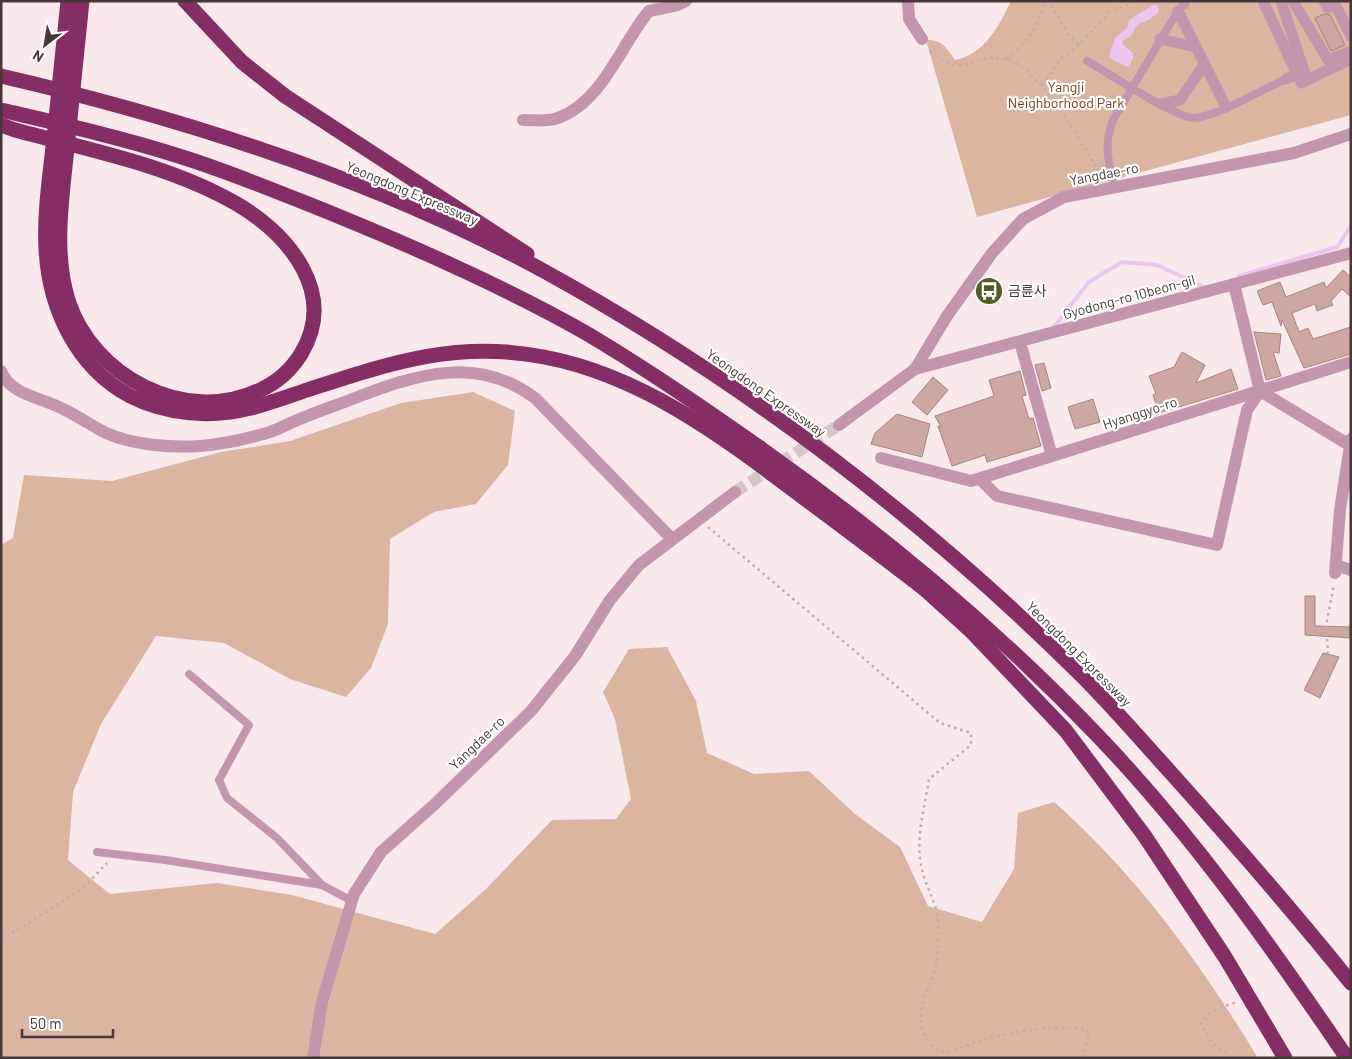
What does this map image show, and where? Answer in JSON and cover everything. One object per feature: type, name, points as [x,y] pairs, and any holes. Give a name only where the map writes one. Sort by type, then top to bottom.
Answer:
[{"type":"highway","points":[[68,1],[48,193],[47,263],[54,298],[68,332],[91,366],[120,390],[141,402],[168,410],[196,414],[220,413],[251,408],[371,369],[444,353],[484,350],[565,362],[625,381],[678,410],[742,451],[926,590]]},
{"type":"highway","points":[[8,128],[105,154],[195,183],[220,195],[272,230],[296,258],[311,289],[315,318],[309,339],[288,372],[275,382],[240,398],[216,401],[174,398],[159,394],[128,379],[113,368],[91,342],[74,315],[63,282],[60,208],[82,1]]},
{"type":"highway","points":[[185,1],[236,55],[286,96],[658,339]]},
{"type":"highway","name":"Yeongdong Expressway","points":[[1,76],[106,101],[314,169],[431,216],[540,269],[658,339],[802,436],[941,547],[1027,624],[1083,677],[1200,804],[1351,983]]},
{"type":"highway","points":[[1,110],[182,157],[277,191],[402,242],[484,281],[602,343],[683,394],[812,484],[909,560],[1012,652],[1099,737],[1177,826],[1288,971],[1348,1058]]},
{"type":"highway","points":[[812,484],[972,632],[1066,731],[1144,835],[1225,957],[1285,1058]]},
{"type":"street","points":[[523,120],[557,118],[577,107],[618,62],[649,11],[678,6],[686,1]]},
{"type":"street","points":[[908,1],[909,19],[922,39]]},
{"type":"street","points":[[1262,1],[1291,76],[1301,83],[1351,59]]},
{"type":"street","points":[[1281,1],[1304,71],[1291,76]]},
{"type":"street","points":[[1293,1],[1328,60],[1351,51]]},
{"type":"street","points":[[1324,1],[1328,8],[1335,4],[1351,36]]},
{"type":"street","points":[[1183,4],[1195,47],[1226,107]]},
{"type":"street","points":[[1160,39],[1195,47]]},
{"type":"street","points":[[1161,104],[1180,100],[1204,65]]},
{"type":"street","name":"Yangdae-ro","points":[[839,426],[915,370],[947,316],[992,253],[1023,219],[1064,197],[1294,153],[1351,134]]},
{"type":"street","name":"Gyodong-ro 10beon-gil","points":[[915,370],[1351,252]]},
{"type":"street","points":[[1234,284],[1260,391],[1350,443],[1340,510],[1335,574],[1351,570]]},
{"type":"street","points":[[1020,342],[1052,456]]},
{"type":"street","name":"Hyanggyo-ro","points":[[881,458],[971,481],[1351,362]]},
{"type":"street","points":[[1,371],[9,386],[62,408],[108,434],[144,442],[198,446],[238,441],[272,431],[306,416],[415,376],[437,373],[491,376],[507,380],[535,398],[672,539]]},
{"type":"street","points":[[980,478],[997,496],[1217,545],[1247,410],[1260,391]]},
{"type":"street","name":"Yangdae-ro","points":[[313,1058],[322,1002],[354,894],[381,852],[435,804],[532,711],[575,656],[610,600],[639,565],[736,492]]},
{"type":"lane","points":[[1114,188],[1107,136],[1113,120],[1160,39],[1183,4]]},
{"type":"lane","points":[[1087,60],[1161,104],[1185,117],[1194,118],[1226,107],[1291,76]]},
{"type":"lane","points":[[189,674],[249,724],[219,780],[227,798],[277,838],[322,885],[352,901]]},
{"type":"lane","points":[[97,852],[322,885]]},
{"type":"path","points":[[1043,85],[1048,73],[1060,59],[1079,45],[1109,14],[1135,1]]},
{"type":"path","points":[[1007,59],[1024,45],[1037,28],[1044,2],[1052,6],[1069,36],[1079,45]]},
{"type":"path","points":[[930,51],[946,64],[962,66],[993,58],[1007,59],[1030,74],[1043,85],[1095,165],[1111,172]]},
{"type":"path","points":[[699,519],[940,722],[971,732],[971,745],[929,779],[921,831],[920,856],[924,883],[936,910],[938,936],[937,960],[921,1004],[920,1020],[931,1046],[937,1050],[944,1051],[983,1039],[1024,1032],[1073,1027],[1086,1029],[1089,1034],[1083,1058]]},
{"type":"path","points":[[1322,672],[1328,651],[1326,626],[1335,574]]},
{"type":"path","points":[[1,940],[82,889],[115,854]]},
{"type":"path","points":[[1231,1058],[1211,1041],[1201,1024],[1204,1018],[1215,1010],[1245,1000]]},
{"type":"green space","name":"Yangji Neighborhood Park","points":[[1011,1],[1351,1],[1351,115],[977,217],[926,40],[940,43],[947,48],[955,60],[965,57],[982,46],[989,38]]},
{"type":"green space","points":[[473,392],[515,411],[508,465],[476,504],[434,512],[390,539],[388,624],[371,668],[346,697],[290,679],[224,643],[156,636],[101,724],[73,792],[68,860],[110,894],[217,883],[292,895],[435,934],[485,890],[552,820],[616,819],[631,799],[615,719],[603,692],[629,649],[667,647],[696,701],[707,753],[754,774],[809,771],[855,814],[900,847],[928,906],[982,922],[1014,869],[1018,813],[1054,802],[1113,860],[1166,922],[1214,989],[1258,1058],[1,1058],[1,545],[13,538],[24,475],[112,481],[221,452],[290,441],[401,403]]},
{"type":"shaded area","points":[[1153,5],[1158,5],[1159,12],[1137,25],[1131,36],[1122,41],[1124,46],[1133,53],[1133,59],[1128,67],[1114,61],[1109,56],[1115,38],[1127,28],[1129,20]]},
{"type":"building","points":[[1324,14],[1330,15],[1345,45],[1331,51],[1315,18]]},
{"type":"building","points":[[1343,270],[1351,277],[1351,297],[1342,289],[1331,301],[1333,305],[1317,311],[1315,304],[1292,313],[1299,332],[1308,328],[1313,339],[1351,327],[1351,354],[1304,368],[1282,320],[1281,326],[1272,302],[1263,305],[1257,291],[1280,282],[1286,297],[1324,282],[1326,288]]},
{"type":"building","points":[[1254,332],[1281,334],[1279,353],[1273,352],[1281,376],[1266,380]]},
{"type":"building","points":[[1182,352],[1205,365],[1196,383],[1231,369],[1238,389],[1159,413],[1153,395],[1156,394],[1149,376],[1174,367]]},
{"type":"building","points":[[1044,363],[1051,388],[1042,391],[1035,365]]},
{"type":"building","points":[[1020,371],[1026,395],[1022,396],[1029,419],[1033,418],[1041,446],[987,462],[985,455],[952,466],[938,426],[941,427],[935,416],[994,396],[989,380]]},
{"type":"building","points":[[933,377],[948,390],[927,415],[912,402]]},
{"type":"building","points":[[1093,399],[1100,422],[1075,429],[1068,407]]},
{"type":"building","points":[[897,414],[930,424],[922,457],[871,444],[875,433]]},
{"type":"building","points":[[1305,596],[1315,596],[1315,626],[1351,627],[1351,638],[1305,635]]},
{"type":"building","points":[[1323,653],[1339,657],[1320,698],[1304,690]]},
{"type":"waterway","points":[[1239,276],[1337,247],[1351,226]]},
{"type":"waterway","points":[[1054,327],[1089,282],[1122,262],[1157,265],[1204,287]]},
{"type":"tunnel","points":[[735,492],[839,425]]},
{"type":"place","name":"금륜사","points":[[989,291]]}]
